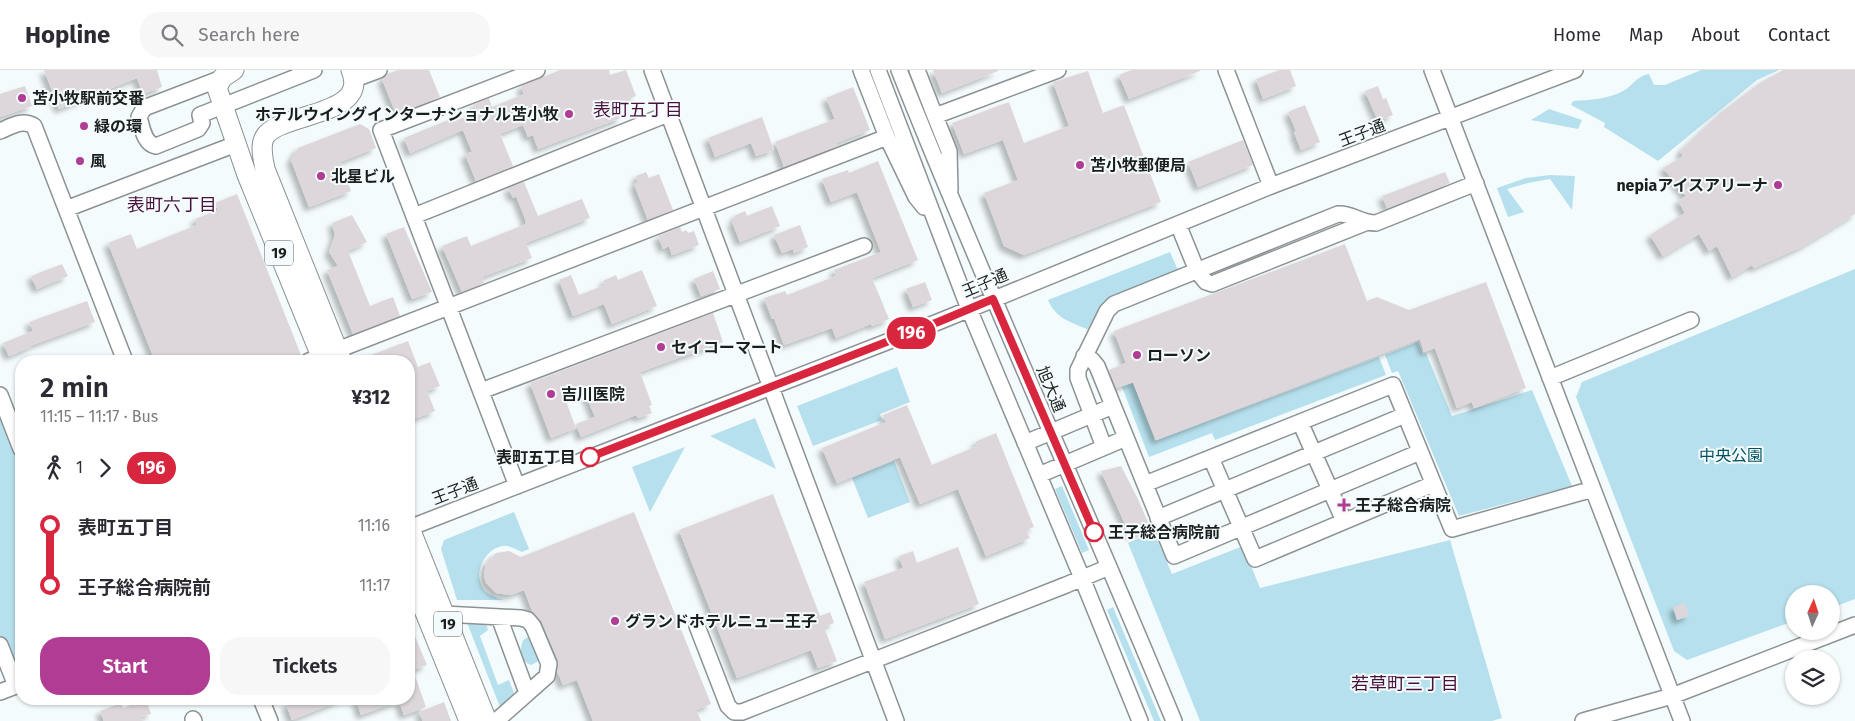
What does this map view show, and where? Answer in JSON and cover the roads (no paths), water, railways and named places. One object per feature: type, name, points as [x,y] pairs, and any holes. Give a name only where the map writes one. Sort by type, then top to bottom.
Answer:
[{"type":"main road","points":[[228,74],[217,88],[236,144]]},
{"type":"main road","name":"19","points":[[325,355],[264,169],[262,145],[266,134],[280,126],[344,102],[352,92],[353,75]]},
{"type":"main road","name":"19","points":[[236,144],[247,175],[325,355]]},
{"type":"main road","name":"19","points":[[415,542],[487,721]]},
{"type":"main road","name":"19","points":[[415,588],[469,721]]},
{"type":"street","points":[[228,74],[144,108],[138,117],[147,142],[156,146],[198,129],[202,123],[200,115],[223,104],[314,70]]},
{"type":"street","points":[[353,75],[378,70]]},
{"type":"street","points":[[517,486],[381,130],[537,70]]},
{"type":"street","points":[[652,70],[896,721]]},
{"type":"street","points":[[861,70],[887,137],[916,197],[935,220]]},
{"type":"street","points":[[878,70],[969,309],[1140,721]]},
{"type":"street","name":"旭大通","points":[[899,70],[950,199],[1174,721]]},
{"type":"street","points":[[917,70],[949,151],[950,199]]},
{"type":"street","points":[[935,116],[1058,70]]},
{"type":"street","points":[[1226,70],[1271,186]]},
{"type":"street","points":[[1432,70],[1682,721]]},
{"type":"street","name":"王子通","points":[[415,525],[969,309],[1271,186],[1451,119],[1575,70]]},
{"type":"street","points":[[414,216],[668,114]]},
{"type":"street","points":[[0,131],[21,122],[34,126],[123,355]]},
{"type":"street","points":[[333,355],[450,307],[887,137]]},
{"type":"street","points":[[66,209],[236,144]]},
{"type":"street","points":[[1104,447],[1078,378],[1078,370],[1107,311],[1114,304],[1338,214],[1347,213],[1365,223],[1376,223],[1476,183]]},
{"type":"street","points":[[1178,224],[1197,271]]},
{"type":"street","points":[[481,391],[864,246]]},
{"type":"street","points":[[1550,378],[1692,320]]},
{"type":"street","points":[[1084,356],[1092,360],[1097,366],[1174,556],[1420,452]]},
{"type":"street","points":[[1145,484],[1393,385],[1452,529],[1593,489]]},
{"type":"street","points":[[0,395],[15,434]]},
{"type":"street","points":[[1025,443],[1113,406]]},
{"type":"street","points":[[1158,518],[1405,416]]},
{"type":"street","points":[[1300,422],[1344,521]]},
{"type":"street","points":[[1039,475],[1126,438]]},
{"type":"street","points":[[1211,458],[1255,559],[1433,484]]},
{"type":"street","points":[[697,626],[728,706],[734,712],[742,712],[1109,567]]},
{"type":"street","points":[[444,614],[499,616],[528,620],[533,626],[549,664],[547,676],[496,721]]},
{"type":"street","points":[[499,616],[527,693]]},
{"type":"street","points":[[1583,721],[1672,696],[1855,625]]},
{"type":"street","points":[[0,645],[15,677]]},
{"type":"street","points":[[0,692],[15,686]]},
{"type":"street","points":[[263,705],[270,721]]},
{"type":"place","name":"苫小牧駅前交番","points":[[22,98]]},
{"type":"place","name":"ホテルウイングインターナショナル苫小牧","points":[[569,114]]},
{"type":"place","name":"緑の環","points":[[84,126]]},
{"type":"place","name":"風","points":[[80,161]]},
{"type":"place","name":"苫小牧郵便局","points":[[1080,165]]},
{"type":"place","name":"北星ビル","points":[[321,176]]},
{"type":"place","name":"nepiaアイスアリーナ","points":[[1778,185]]},
{"type":"place","name":"セイコーマート","points":[[661,347]]},
{"type":"place","name":"ローソン","points":[[1137,355]]},
{"type":"place","name":"吉川医院","points":[[551,394]]},
{"type":"place","name":"表町五丁目","points":[[590,457]]},
{"type":"place","name":"王子総合病院","points":[[1344,505]]},
{"type":"place","name":"王子総合病院前","points":[[1094,532]]},
{"type":"place","name":"グランドホテルニュー王子","points":[[615,621]]},
{"type":"district","name":"表町五丁目","points":[[638,110]]},
{"type":"district","name":"表町六丁目","points":[[172,205]]},
{"type":"district","name":"若草町三丁目","points":[[1405,684]]},
{"type":"park label","name":"中央公園","points":[[1731,455]]}]
